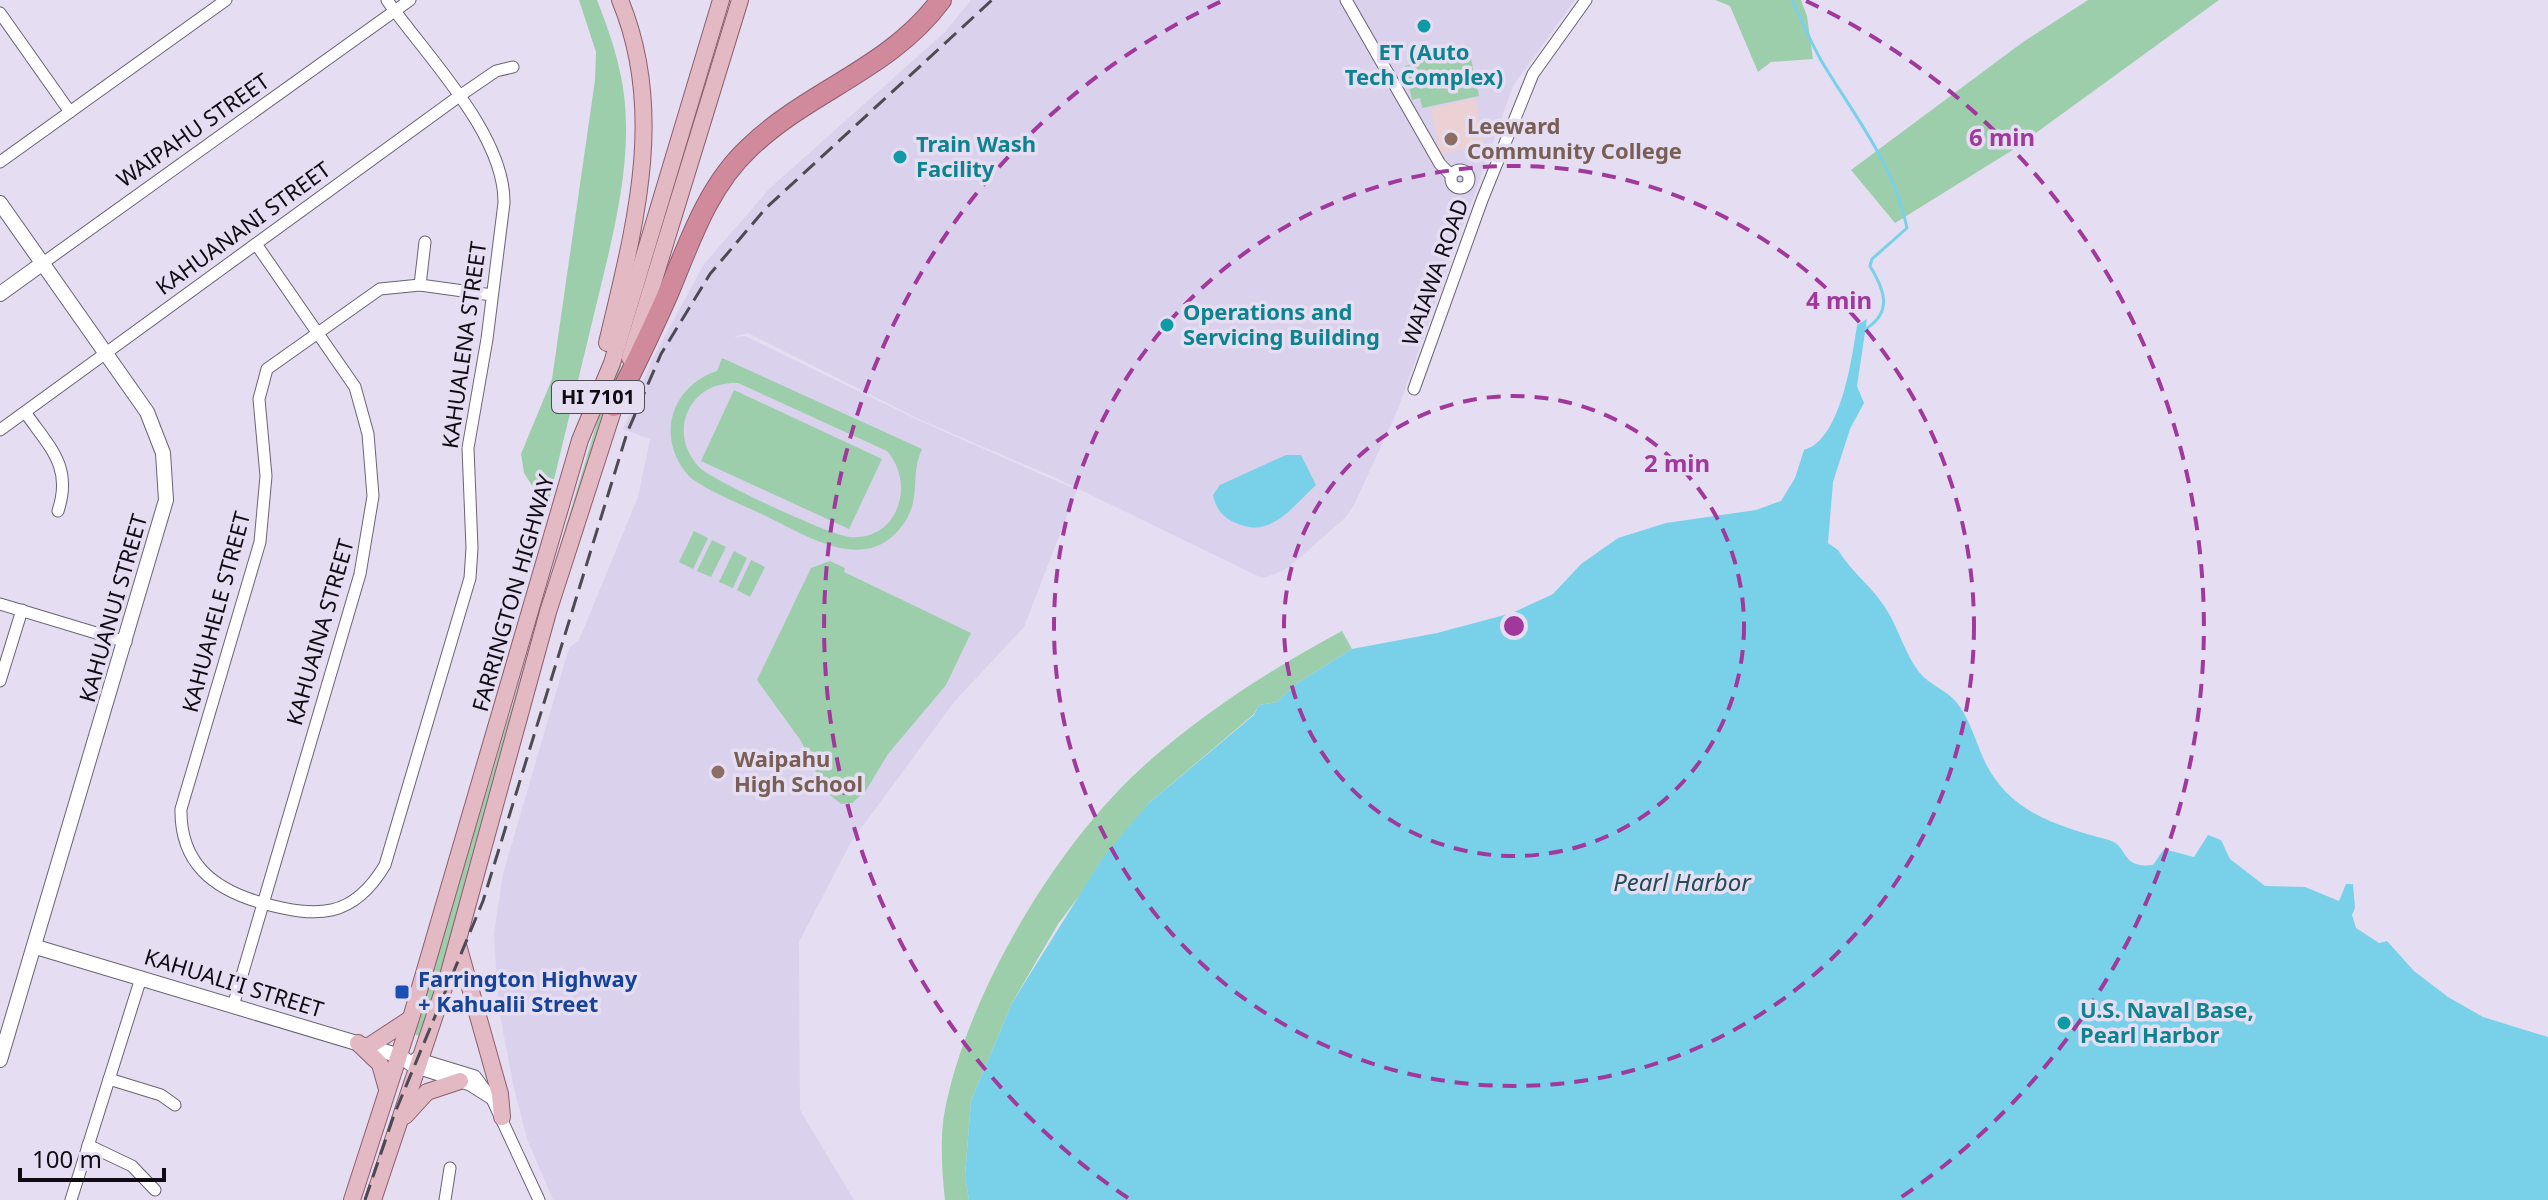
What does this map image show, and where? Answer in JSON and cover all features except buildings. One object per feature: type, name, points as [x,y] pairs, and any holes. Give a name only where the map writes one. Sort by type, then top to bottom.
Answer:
[{"type":"highway","points":[[614,406],[643,350],[702,215],[733,164],[783,120],[898,46],[941,0]]},
{"type":"main road","points":[[580,440],[624,272],[646,128],[642,73],[620,0]]},
{"type":"main road","name":"FARRINGTON HIGHWAY","points":[[352,1200],[400,1056],[580,440],[612,363],[721,0]]},
{"type":"main road","name":"FARRINGTON HIGHWAY","points":[[373,1200],[419,1063],[512,754],[548,612],[740,0]]},
{"type":"main road","points":[[457,935],[500,1094],[502,1117]]},
{"type":"main road","points":[[386,1095],[382,1067],[364,1045],[411,1018]]},
{"type":"main road","points":[[395,1131],[424,1094],[460,1081]]},
{"type":"street","points":[[0,162],[226,0]]},
{"type":"street","name":"KAHUALENA STREET","points":[[263,903],[293,912],[327,912],[358,898],[385,865],[470,578],[472,548],[468,448],[492,295],[504,184],[489,139],[387,0]]},
{"type":"street","name":"WAIPAHU STREET","points":[[0,294],[410,0]]},
{"type":"street","points":[[1346,0],[1440,164],[1451,175]]},
{"type":"street","name":"WAIAWA ROAD","points":[[1414,389],[1482,200],[1533,74],[1586,0]]},
{"type":"street","points":[[0,13],[70,112]]},
{"type":"street","points":[[0,36],[11,28]]},
{"type":"street","name":"KAHUANANI STREET","points":[[0,430],[458,97],[496,71],[513,67]]},
{"type":"street","name":"KAHUANUI STREET","points":[[0,203],[147,412],[157,432],[166,474],[162,521],[0,1060]]},
{"type":"street","points":[[420,285],[425,242]]},
{"type":"street","name":"KAHUAINA STREET","points":[[233,1006],[360,574],[370,520],[372,465],[363,408],[345,370],[256,244]]},
{"type":"street","name":"KAHUAHELE STREET","points":[[263,903],[222,888],[198,868],[185,846],[181,809],[260,542],[266,476],[259,421],[261,384],[275,361],[380,289],[420,285],[492,295]]},
{"type":"street","points":[[25,412],[62,468],[64,492],[58,511]]},
{"type":"street","points":[[0,604],[126,642]]},
{"type":"street","points":[[0,681],[22,610]]},
{"type":"street","name":"KAHUALI'I STREET","points":[[36,947],[419,1063]]},
{"type":"street","points":[[71,1200],[141,978]]},
{"type":"street","points":[[419,1063],[492,1099]]},
{"type":"street","points":[[419,1063],[475,1076],[502,1117],[539,1200]]},
{"type":"street","points":[[109,1079],[161,1095],[175,1105]]},
{"type":"street","points":[[88,1145],[132,1166],[155,1190]]},
{"type":"street","points":[[445,1200],[450,1168]]},
{"type":"shaded area","points":[[971,0],[1575,0],[1513,86],[1398,409],[1354,505],[1346,517],[1289,567],[1275,574],[1262,578],[1056,478],[921,420],[748,333],[733,337],[745,336],[920,421],[1077,490],[1024,627],[954,702],[851,842],[799,942],[800,1110],[854,1200],[553,1200],[527,1139],[513,1084],[498,1004],[494,933],[503,874],[569,648],[579,640],[638,497],[650,439],[623,429],[653,358],[704,264],[770,188],[945,32]]},
{"type":"shaded area","points":[[1475,99],[1484,145],[1440,154],[1431,108]]},
{"type":"green space","points":[[579,0],[597,0],[613,46],[624,92],[626,148],[612,239],[547,509],[524,473],[521,454],[552,379],[595,80],[596,52]]},
{"type":"green space","points":[[1715,0],[1801,0],[1807,16],[1813,59],[1771,62],[1758,72],[1730,6]]},
{"type":"green space","points":[[2088,0],[2219,0],[2011,151],[1895,223],[1851,170],[2023,42]]},
{"type":"green space","points":[[713,35],[717,36],[444,973],[422,1037],[414,1034]]},
{"type":"green space","points":[[1468,45],[1479,96],[1422,108],[1420,98],[1412,100],[1405,66],[1412,64],[1410,58]]},
{"type":"green space","points":[[722,358],[922,449],[911,511],[906,520],[891,537],[875,547],[857,550],[838,548],[819,542],[692,479],[680,465],[673,449],[672,418],[687,390],[717,371]],"holes":[[[738,383],[887,451],[896,464],[900,479],[901,494],[897,508],[880,530],[867,536],[850,537],[798,518],[710,475],[691,456],[685,441],[684,426],[688,411],[702,393],[715,386]]]},
{"type":"green space","points":[[734,390],[882,459],[849,529],[701,461]]},
{"type":"green space","points":[[694,531],[708,538],[693,569],[679,562]]},
{"type":"green space","points":[[712,540],[726,547],[711,577],[697,571]]},
{"type":"green space","points":[[734,551],[747,558],[733,588],[719,582]]},
{"type":"green space","points":[[751,560],[765,567],[750,597],[737,590]]},
{"type":"green space","points":[[830,561],[845,568],[844,572],[971,633],[946,685],[888,754],[865,792],[852,803],[841,804],[825,791],[801,741],[757,680],[811,568]]},
{"type":"green space","points":[[1342,631],[1352,649],[1296,684],[1277,702],[1259,705],[1254,714],[1149,803],[1058,924],[1012,1003],[971,1101],[965,1176],[969,1200],[945,1200],[943,1125],[955,1069],[994,973],[1049,878],[1113,796],[1147,763],[1241,691]]},
{"type":"water","name":"Pearl Harbor","points":[[1867,319],[1857,386],[1864,403],[1850,429],[1833,482],[1828,543],[1838,550],[1883,604],[1919,672],[1957,703],[1995,779],[2022,806],[2054,823],[2115,843],[2135,864],[2153,865],[2164,849],[2194,857],[2208,835],[2221,840],[2230,859],[2265,886],[2305,887],[2339,901],[2346,884],[2353,884],[2355,908],[2352,915],[2356,928],[2379,943],[2387,941],[2414,971],[2448,997],[2483,1017],[2548,1037],[2548,1200],[969,1200],[965,1176],[971,1101],[1012,1003],[1104,856],[1149,803],[1254,715],[1259,705],[1277,702],[1296,684],[1352,649],[1437,633],[1512,613],[1553,594],[1581,564],[1618,538],[1666,523],[1756,510],[1781,501],[1795,478],[1804,450],[1817,443],[1836,415],[1848,376],[1857,325]]},
{"type":"water","points":[[1286,455],[1301,455],[1316,485],[1280,519],[1260,527],[1248,527],[1221,512],[1213,495],[1220,485]]},
{"type":"waterway","points":[[1792,0],[1822,62],[1883,162],[1907,228],[1872,259],[1870,266],[1884,299],[1880,314],[1867,328]]},
{"type":"railway","points":[[365,1200],[394,1115],[483,901],[627,433],[661,354],[710,274],[766,208],[992,0]]},
{"type":"place","name":"ET (Auto Tech Complex)","points":[[1424,26]]},
{"type":"place","name":"Leeward Community College","points":[[1451,139]]},
{"type":"place","name":"Train Wash Facility","points":[[900,157]]},
{"type":"place","name":"Operations and Servicing Building","points":[[1167,325]]},
{"type":"place","name":"Waipahu High School","points":[[718,772]]},
{"type":"place","name":"Farrington Highway + Kahualii Street","points":[[402,992]]},
{"type":"place","name":"U.S. Naval Base, Pearl Harbor","points":[[2064,1023]]}]
